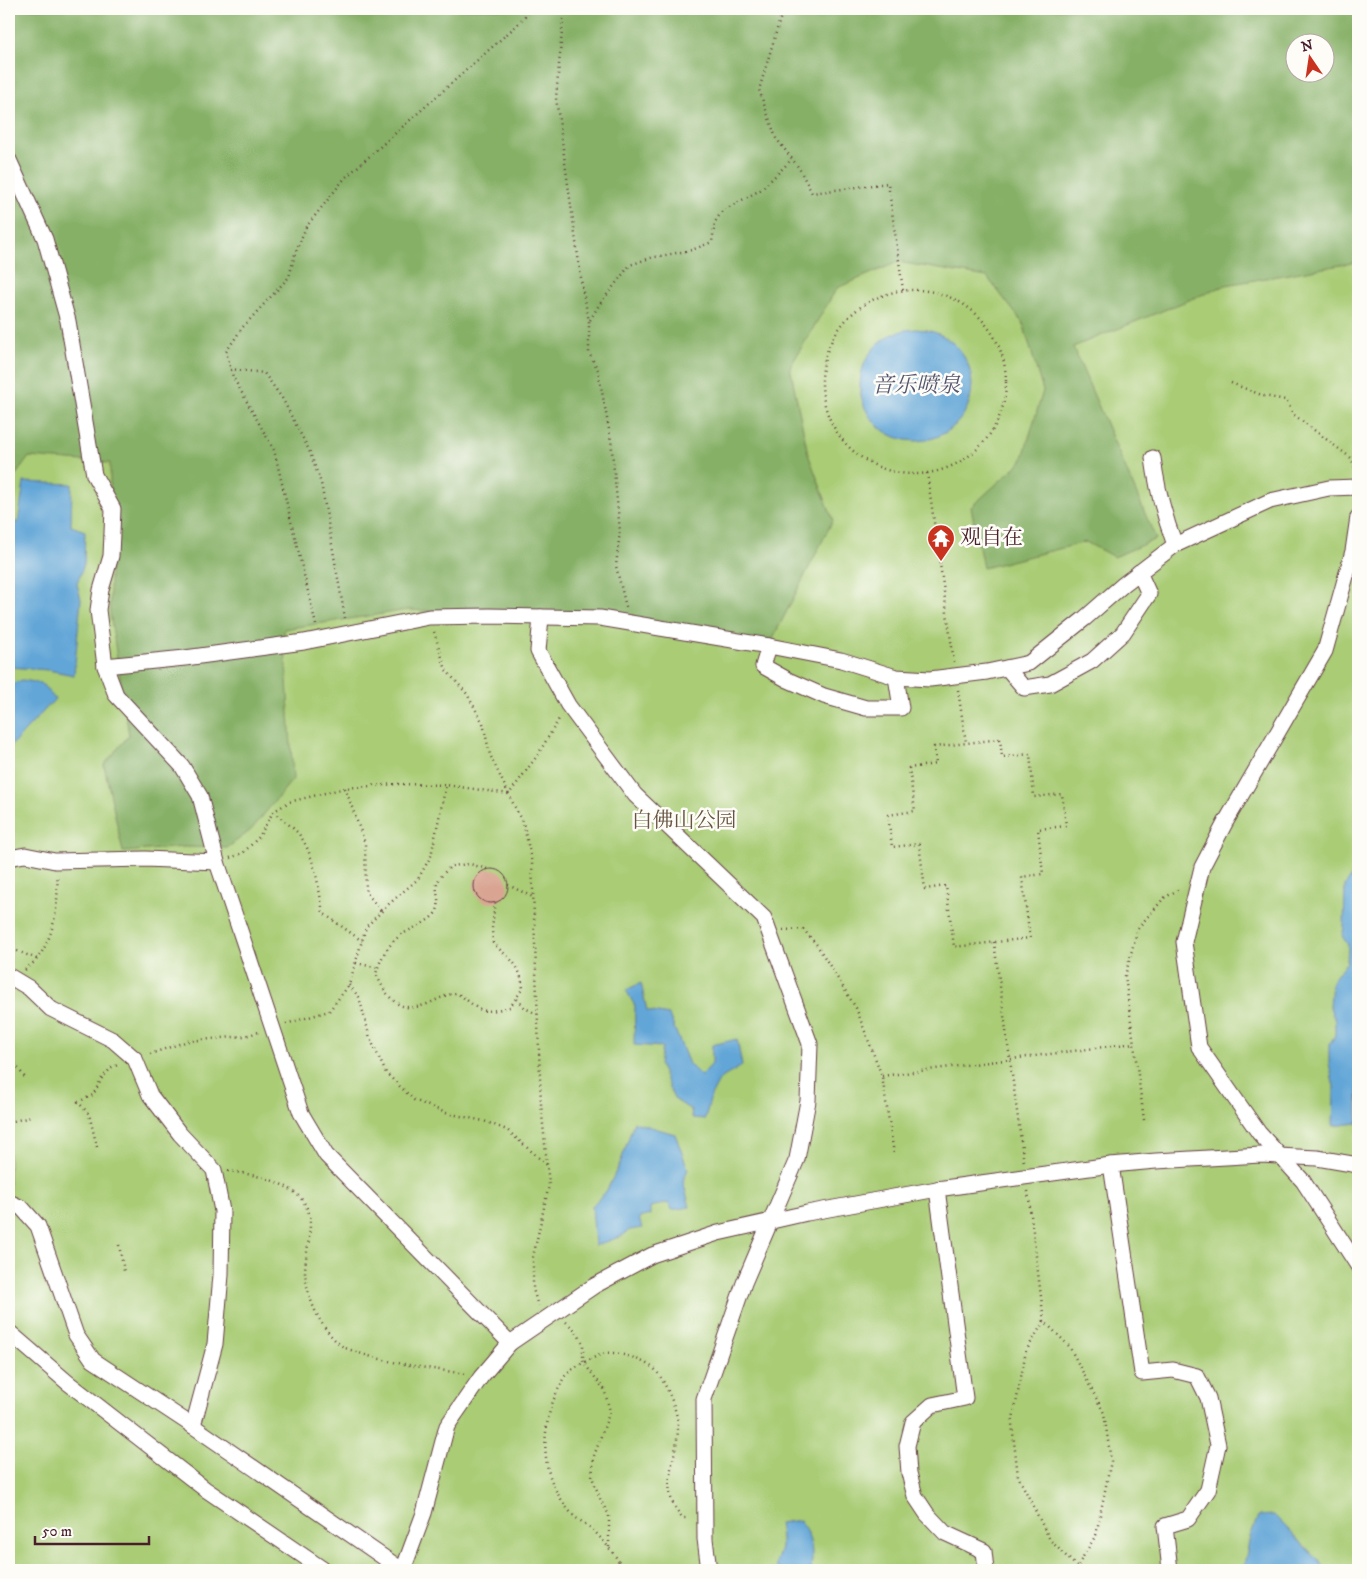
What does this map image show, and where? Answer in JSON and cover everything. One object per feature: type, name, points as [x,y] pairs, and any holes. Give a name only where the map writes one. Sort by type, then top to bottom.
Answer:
[{"type":"street","points":[[9,160],[45,239],[68,321],[94,475],[113,509],[112,556],[101,590],[98,610],[104,666],[116,695],[182,766],[200,796],[217,862],[301,1113],[326,1155],[510,1343]]},
{"type":"street","points":[[1153,458],[1163,513],[1175,545]]},
{"type":"street","points":[[104,666],[186,658],[319,638],[429,617],[541,617],[600,618],[769,646],[841,660],[896,677],[930,679],[956,676],[1029,663],[1139,572],[1175,545],[1270,501],[1329,488],[1358,487]]},
{"type":"street","points":[[1358,517],[1353,551],[1325,651],[1225,823],[1202,868],[1184,942],[1199,1048],[1259,1133],[1303,1181],[1358,1266]]},
{"type":"street","points":[[1007,668],[1024,688],[1050,684],[1092,661],[1123,633],[1149,594],[1139,572]]},
{"type":"street","points":[[541,617],[538,651],[568,704],[635,795],[764,918],[810,1044],[808,1102],[798,1159],[744,1283],[704,1400],[705,1540],[709,1570]]},
{"type":"street","points":[[769,646],[763,666],[788,680],[824,696],[866,708],[901,708],[896,677]]},
{"type":"street","points":[[9,858],[25,855],[55,861],[145,859],[217,862]]},
{"type":"street","points":[[10,976],[29,988],[51,1009],[113,1040],[135,1059],[150,1095],[180,1134],[214,1170],[222,1211],[221,1275],[215,1344],[193,1426]]},
{"type":"street","points":[[9,1202],[22,1208],[38,1226],[76,1334],[93,1360],[403,1570],[424,1513],[447,1426],[481,1377],[510,1343],[594,1286],[652,1256],[718,1233],[770,1222],[937,1189],[1111,1165],[1242,1156],[1317,1158],[1358,1164]]},
{"type":"street","points":[[1111,1165],[1142,1373],[1173,1370],[1197,1376],[1208,1398],[1218,1445],[1208,1490],[1188,1519],[1165,1526],[1170,1570]]},
{"type":"street","points":[[937,1189],[965,1398],[932,1405],[913,1422],[907,1446],[909,1473],[915,1496],[927,1514],[945,1533],[984,1551],[986,1570]]},
{"type":"street","points":[[9,1332],[67,1382],[204,1489],[324,1570]]},
{"type":"path","points":[[319,638],[274,450],[232,377],[226,352],[242,328],[289,277],[295,254],[306,227],[345,178],[517,25],[531,9]]},
{"type":"path","points":[[564,9],[556,98],[589,321],[589,353],[598,370],[611,440],[620,531],[616,566],[630,623]]},
{"type":"path","points":[[783,9],[759,90],[776,138],[799,168],[812,193],[888,183],[903,290]]},
{"type":"path","points":[[589,321],[630,265],[650,258],[692,250],[712,242],[714,222],[722,210],[762,190],[792,159]]},
{"type":"path","points":[[903,290],[938,293],[966,305],[988,326],[1003,353],[1007,383],[1002,413],[987,440],[964,460],[936,472],[927,473],[906,475],[876,467],[850,450],[832,426],[822,397],[822,366],[832,337],[852,313],[878,297],[903,290]]},
{"type":"path","points":[[230,369],[264,373],[282,398],[308,450],[320,483],[348,633]]},
{"type":"path","points":[[1231,382],[1264,396],[1286,400],[1293,414],[1351,458],[1358,475]]},
{"type":"path","points":[[927,473],[966,743]]},
{"type":"path","points":[[429,617],[446,670],[467,694],[483,723],[490,755],[524,826],[532,862],[541,1104],[549,1185],[533,1257],[533,1289],[542,1322]]},
{"type":"path","points":[[509,794],[537,756],[568,704]]},
{"type":"path","points":[[1000,739],[1002,757],[1030,754],[1034,797],[1062,794],[1066,826],[1038,829],[1044,874],[1022,877],[1030,938],[954,947],[946,886],[925,888],[919,844],[892,847],[888,815],[915,811],[909,768],[936,764],[934,747],[966,743],[1000,739]]},
{"type":"path","points":[[217,862],[243,853],[259,837],[273,812],[289,802],[345,788],[397,784],[446,785],[509,794]]},
{"type":"path","points":[[98,1147],[89,1114],[78,1102],[93,1095],[102,1078],[112,1067],[188,1041],[245,1036],[329,1011],[349,985],[366,928],[418,879],[430,856],[446,785]]},
{"type":"path","points":[[345,788],[365,843],[366,892],[382,911]]},
{"type":"path","points":[[273,812],[298,833],[311,858],[323,913],[362,941]]},
{"type":"path","points":[[10,976],[25,970],[37,959],[50,934],[56,908],[58,884],[55,861]]},
{"type":"path","points":[[487,869],[470,864],[451,866],[443,874],[437,885],[440,901],[436,913],[425,923],[400,936],[388,947],[376,974],[392,1002],[411,1008],[456,993],[467,998],[478,1009],[492,1011],[510,1006],[517,999],[523,988],[521,975],[515,963],[493,943],[492,929],[495,902]]},
{"type":"path","points":[[1144,1120],[1125,976],[1138,928],[1164,898],[1199,878]]},
{"type":"path","points":[[508,885],[533,896]]},
{"type":"path","points":[[769,930],[803,930],[817,945],[856,1008],[882,1076],[894,1154]]},
{"type":"path","points":[[994,942],[1044,1321],[1069,1346],[1104,1413],[1111,1461],[1096,1534],[1077,1569],[1050,1540],[1018,1476],[1012,1424],[1026,1351],[1044,1321]]},
{"type":"path","points":[[9,946],[37,959]]},
{"type":"path","points":[[356,963],[378,968]]},
{"type":"path","points":[[349,985],[359,997],[370,1038],[386,1074],[414,1100],[446,1112],[484,1121],[507,1130],[547,1165]]},
{"type":"path","points":[[517,999],[524,1008],[538,1015]]},
{"type":"path","points":[[882,1076],[1134,1043]]},
{"type":"path","points":[[9,1056],[26,1079]]},
{"type":"path","points":[[9,1122],[31,1117]]},
{"type":"path","points":[[214,1170],[250,1174],[284,1186],[302,1198],[310,1220],[305,1272],[311,1301],[325,1327],[343,1347],[367,1356],[407,1365],[481,1377]]},
{"type":"path","points":[[119,1245],[124,1270]]},
{"type":"path","points":[[556,1312],[575,1330],[583,1343],[583,1362],[604,1389],[610,1411],[594,1456],[592,1477],[601,1502],[609,1516],[609,1548]]},
{"type":"path","points":[[624,1570],[609,1548],[593,1530],[574,1516],[556,1492],[546,1463],[546,1433],[552,1401],[565,1376],[583,1362],[605,1353],[630,1355],[657,1370],[669,1394],[678,1423],[675,1452],[668,1483],[674,1508],[683,1518],[705,1518]]},
{"type":"green space","name":"白佛山公园","points":[[9,9],[1358,9],[1358,1570],[9,1570]]},
{"type":"green space","points":[[9,9],[1358,9],[1358,262],[1226,285],[1073,347],[1156,539],[1114,557],[1086,542],[983,568],[971,507],[1022,461],[1043,391],[1023,323],[987,277],[898,262],[837,288],[790,367],[808,454],[833,520],[769,646],[600,618],[408,610],[284,629],[293,779],[251,830],[227,848],[184,847],[123,852],[104,765],[129,735],[110,613],[110,463],[29,457],[9,484]]},
{"type":"water","name":"音乐喷泉","points":[[916,329],[938,333],[956,345],[968,363],[972,385],[968,407],[956,425],[938,437],[916,441],[894,437],[876,425],[864,407],[860,385],[864,363],[876,345],[894,333]]},
{"type":"water","points":[[24,482],[72,484],[71,526],[85,531],[84,564],[77,584],[81,599],[74,675],[48,670],[9,667],[9,519],[18,523]]},
{"type":"water","points":[[22,680],[41,683],[55,699],[9,748],[9,685]]},
{"type":"water","points":[[1352,875],[1358,875],[1358,1123],[1333,1126],[1334,1087],[1329,1063],[1329,1045],[1335,1035],[1335,1021],[1330,1007],[1332,981],[1347,962],[1348,945],[1342,936],[1344,928],[1345,886]]},
{"type":"water","points":[[641,983],[647,1011],[669,1015],[689,1064],[701,1076],[712,1064],[712,1045],[737,1039],[742,1066],[720,1079],[711,1096],[705,1119],[692,1118],[691,1110],[674,1099],[659,1064],[662,1047],[634,1045],[635,1006],[626,990]]},
{"type":"water","points":[[634,1122],[675,1134],[688,1169],[683,1181],[690,1207],[671,1210],[669,1203],[650,1207],[650,1215],[639,1218],[642,1228],[630,1230],[622,1236],[595,1246],[592,1206],[607,1190],[621,1161]]},
{"type":"water","points":[[1274,1515],[1328,1570],[1243,1570],[1250,1537],[1258,1516]]},
{"type":"water","points":[[800,1520],[811,1544],[811,1570],[778,1570],[776,1563],[781,1547],[779,1523]]},
{"type":"building","points":[[491,869],[503,874],[508,886],[503,898],[491,903],[479,898],[474,886],[479,874]]},
{"type":"place","name":"观自在","points":[[941,562]]}]
